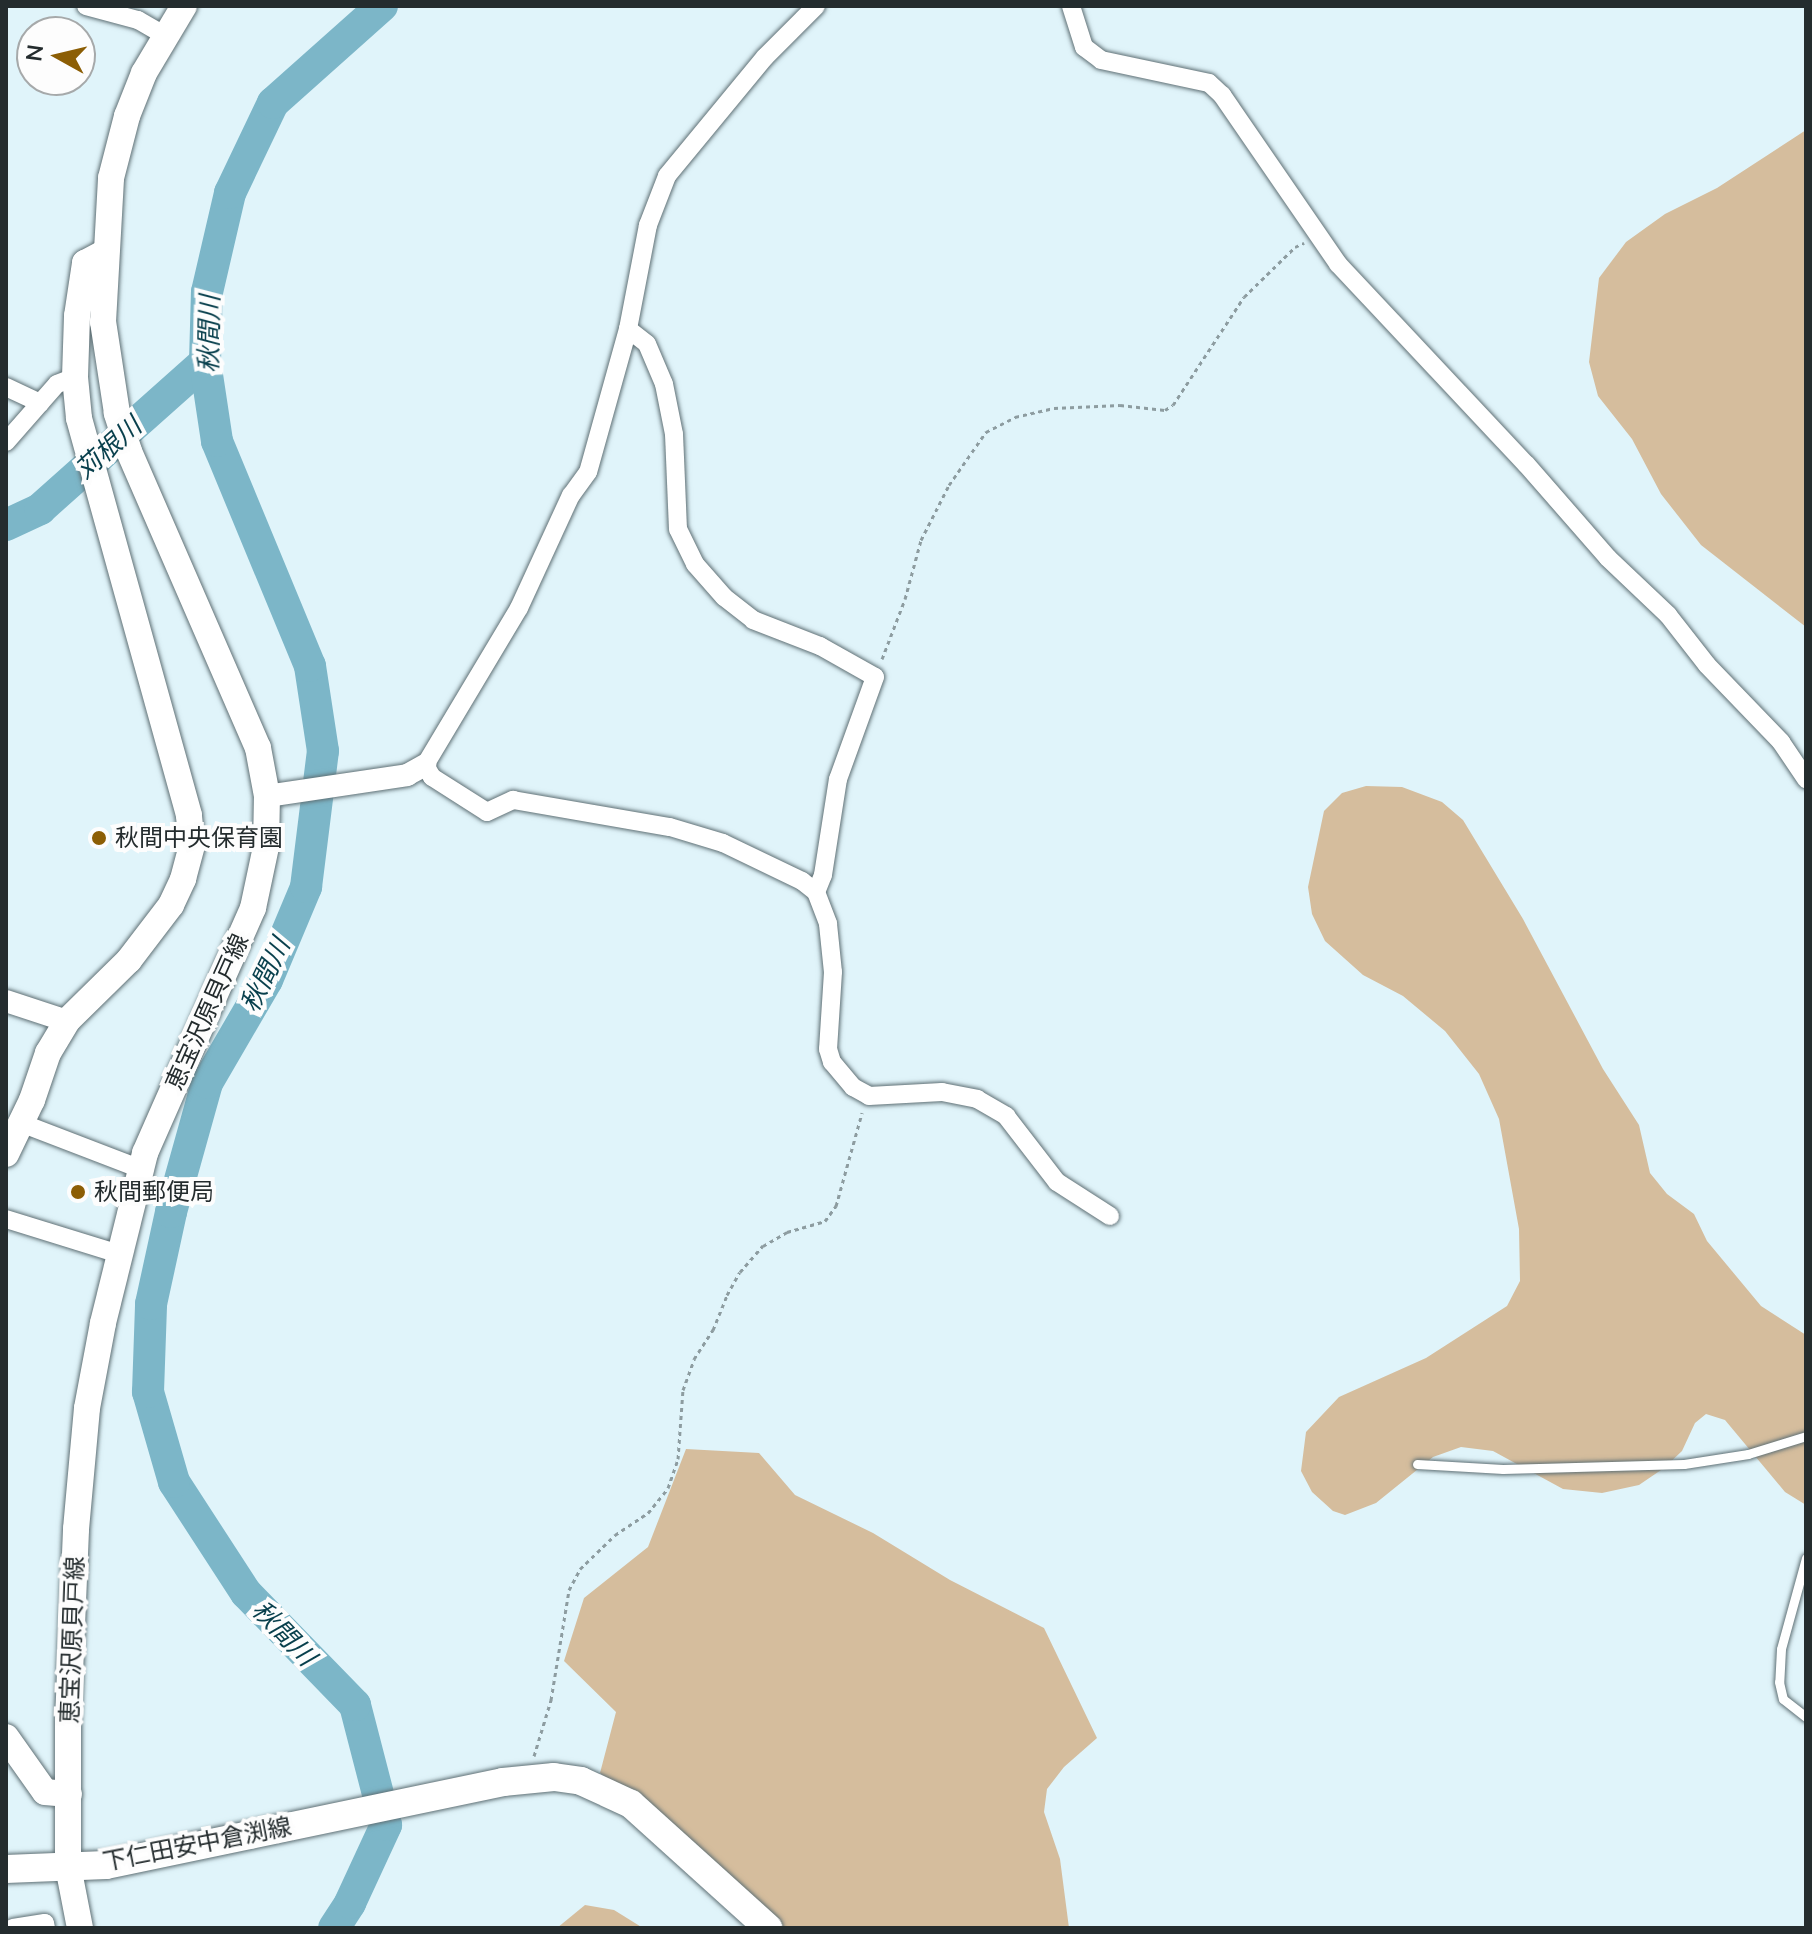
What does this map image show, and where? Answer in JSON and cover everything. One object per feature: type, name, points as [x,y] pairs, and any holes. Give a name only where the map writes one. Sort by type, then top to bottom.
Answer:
[{"type":"main road","name":"恵宝沢原貝戸線","points":[[80,1928],[68,1866],[76,1529],[87,1408],[119,1254],[141,1169],[177,1074],[253,908],[266,847],[267,796],[258,748],[129,451],[117,413],[103,322],[111,178],[127,116],[144,73],[184,6]]},
{"type":"main road","points":[[6,1154],[48,1053],[67,1021],[129,960],[171,905],[186,871],[192,845],[189,815],[86,448],[75,377],[77,316],[85,263],[106,252]]},
{"type":"main road","points":[[6,1737],[45,1792],[69,1794]]},
{"type":"main road","points":[[526,1778],[554,1777],[581,1781],[631,1804],[768,1928]]},
{"type":"main road","name":"下仁田安中倉渕線","points":[[6,1869],[106,1865],[526,1778]]},
{"type":"street","points":[[86,6],[138,20],[166,36]]},
{"type":"street","points":[[267,796],[407,775],[425,765],[519,608],[571,495],[588,472],[628,329],[642,248],[667,176],[765,57],[816,6]]},
{"type":"street","points":[[1071,6],[1084,47],[1101,60],[1209,83],[1222,95],[1338,264],[1516,453],[1608,558],[1668,615],[1707,665],[1781,742],[1806,779]]},
{"type":"street","points":[[628,329],[647,344],[664,384],[674,434],[678,529],[695,564],[724,597],[753,620],[820,646],[875,677],[838,779],[823,875],[816,892]]},
{"type":"street","points":[[6,442],[57,384],[75,377]]},
{"type":"street","points":[[6,387],[41,403]]},
{"type":"street","points":[[425,765],[432,777],[487,812],[513,800],[670,827],[723,843],[765,861],[816,892],[828,924],[831,946],[828,1049],[842,1075],[853,1087],[869,1096],[942,1092],[977,1099],[1006,1116],[1057,1182],[1110,1216]]},
{"type":"street","points":[[6,1001],[67,1021]]},
{"type":"street","points":[[21,1123],[141,1169]]},
{"type":"street","points":[[6,1219],[119,1254]]},
{"type":"street","points":[[13,1928],[45,1923],[46,1928]]},
{"type":"lane","points":[[1417,1464],[1503,1469],[1684,1464],[1748,1454],[1806,1436]]},
{"type":"lane","points":[[1806,1558],[1781,1649],[1779,1682],[1783,1699],[1806,1717]]},
{"type":"path","points":[[875,677],[905,599],[921,540],[949,485],[986,432],[1015,417],[1054,408],[1120,405],[1165,410],[1173,405],[1244,297],[1295,247],[1319,236]]},
{"type":"path","points":[[526,1778],[551,1700],[560,1637],[574,1579],[593,1554],[648,1513],[668,1488],[678,1459],[683,1390],[694,1359],[713,1330],[727,1295],[751,1257],[787,1232],[825,1221],[836,1206],[855,1131],[869,1096]]},
{"type":"shaded area","points":[[1806,130],[1806,627],[1701,545],[1661,494],[1632,439],[1598,396],[1589,362],[1599,278],[1626,242],[1665,214],[1717,188]]},
{"type":"shaded area","points":[[1366,786],[1402,787],[1442,802],[1463,820],[1523,919],[1603,1069],[1639,1125],[1650,1173],[1667,1194],[1694,1214],[1707,1241],[1761,1306],[1806,1335],[1806,1505],[1785,1492],[1725,1420],[1706,1414],[1695,1423],[1682,1451],[1664,1468],[1639,1485],[1602,1493],[1563,1489],[1493,1451],[1461,1447],[1433,1457],[1376,1503],[1345,1515],[1333,1511],[1312,1492],[1301,1471],[1306,1432],[1339,1397],[1426,1358],[1507,1306],[1520,1281],[1519,1229],[1499,1119],[1479,1074],[1445,1031],[1403,996],[1363,975],[1325,941],[1312,914],[1308,887],[1324,811],[1342,793]]},
{"type":"shaded area","points":[[686,1449],[759,1453],[795,1495],[873,1533],[950,1580],[1044,1628],[1097,1738],[1064,1767],[1047,1789],[1044,1812],[1060,1859],[1069,1928],[782,1928],[600,1773],[616,1712],[564,1661],[584,1598],[648,1547]]},
{"type":"shaded area","points":[[585,1905],[614,1910],[643,1928],[557,1928]]},
{"type":"waterway","name":"秋間川","points":[[334,1928],[350,1903],[386,1825],[355,1705],[246,1593],[174,1482],[148,1392],[151,1304],[171,1212],[207,1083],[267,980],[306,887],[323,751],[310,666],[217,441],[205,362],[207,292],[230,193],[273,103],[382,6]]},
{"type":"waterway","name":"苅根川","points":[[6,525],[40,509],[205,362]]},
{"type":"place","name":"秋間中央保育園","points":[[99,838]]},
{"type":"place","name":"秋間郵便局","points":[[78,1192]]}]
